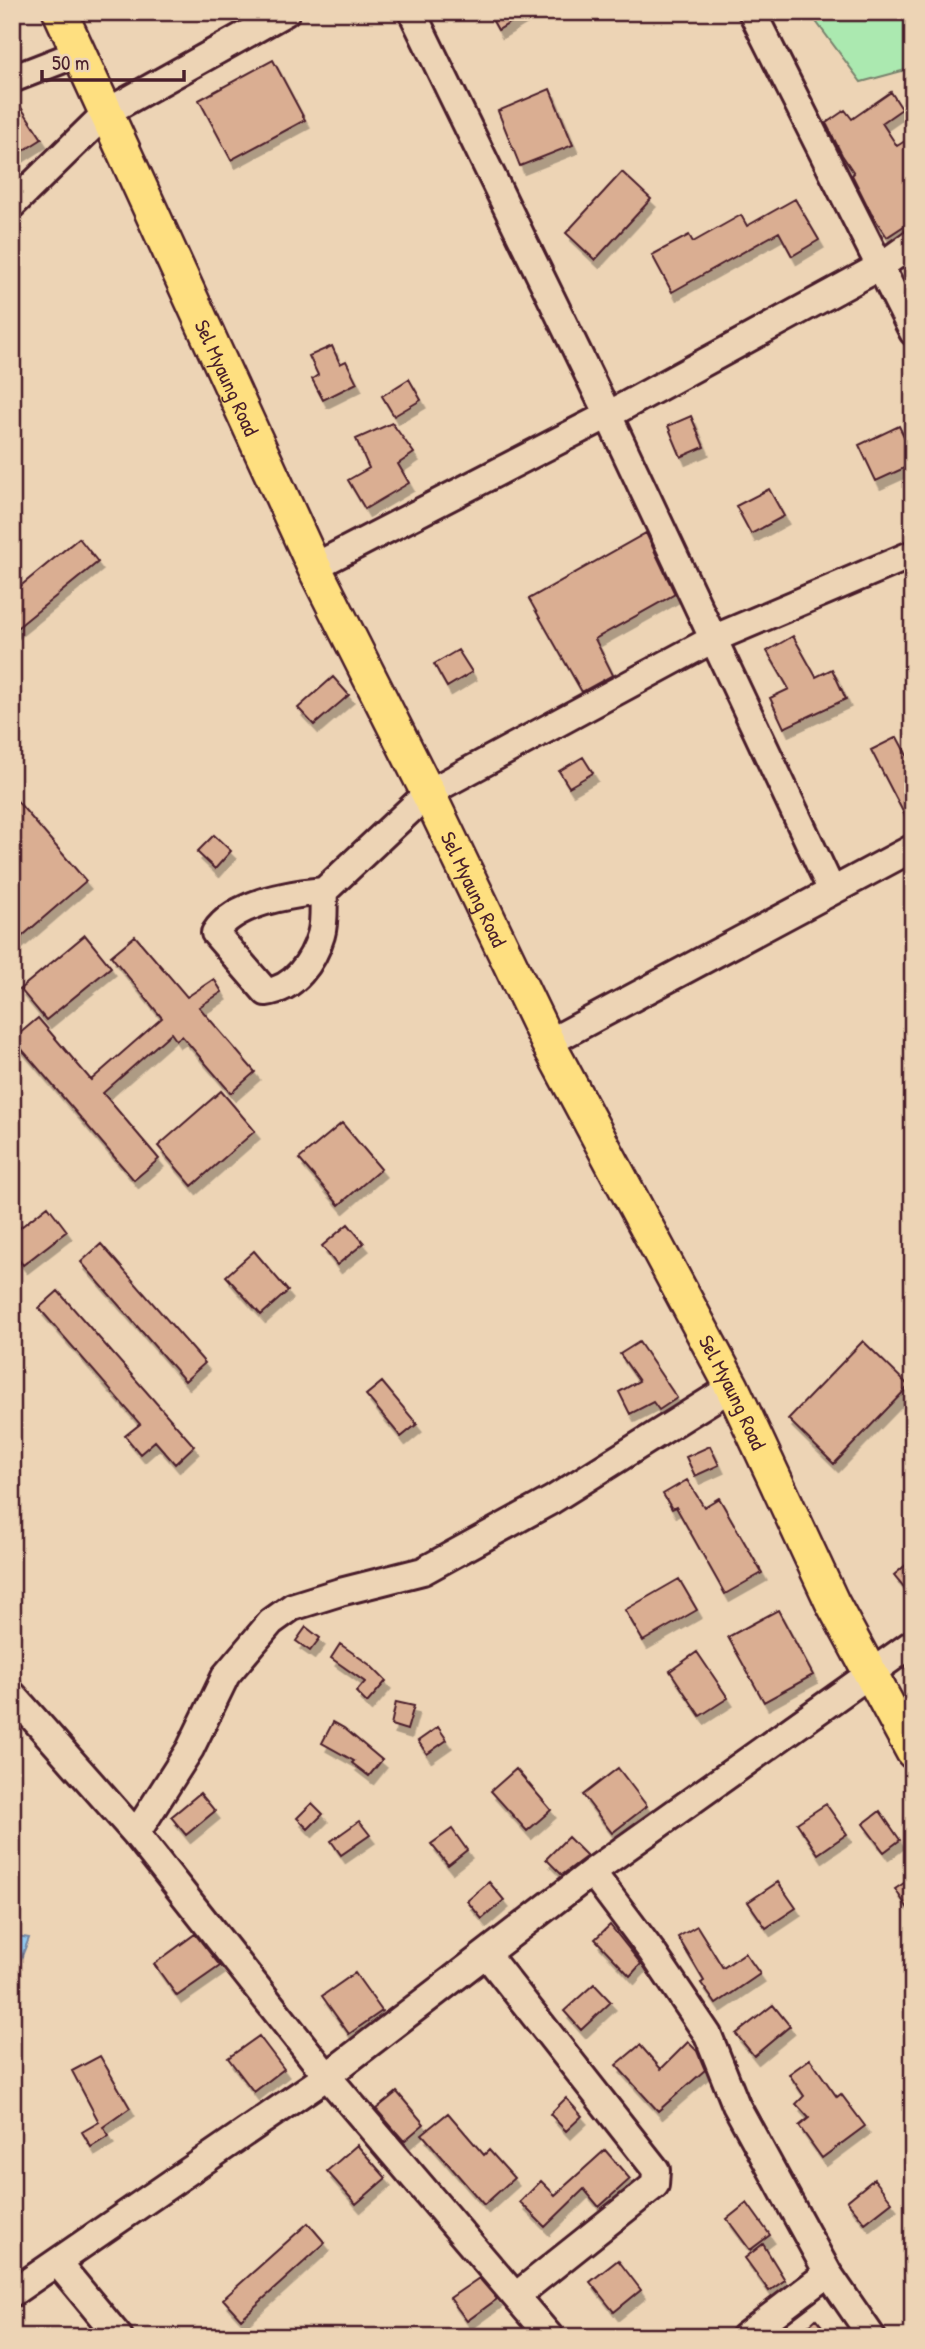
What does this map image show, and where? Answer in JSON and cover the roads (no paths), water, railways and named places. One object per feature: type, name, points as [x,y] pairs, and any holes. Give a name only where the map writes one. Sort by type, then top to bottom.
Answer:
[{"type":"main road","name":"Sel Myaung Road","points":[[60,12],[314,567],[428,793],[548,1043],[732,1387],[832,1602],[913,1752]]},
{"type":"street","points":[[12,205],[107,112],[286,12]]},
{"type":"street","points":[[412,12],[715,638],[832,891]]},
{"type":"street","points":[[752,12],[913,332]]},
{"type":"street","points":[[12,79],[79,52]]},
{"type":"street","points":[[314,567],[608,415],[881,266],[913,243]]},
{"type":"street","points":[[324,891],[428,793],[715,638],[913,554]]},
{"type":"street","points":[[548,1043],[913,848]]},
{"type":"street","points":[[136,1834],[190,1749],[226,1675],[271,1622],[292,1607],[340,1592],[423,1572],[552,1500],[732,1387]]},
{"type":"street","points":[[12,2293],[327,2076],[592,1872],[913,1643]]},
{"type":"street","points":[[12,1694],[136,1834],[327,2076],[550,2337]]},
{"type":"street","points":[[592,1872],[652,1952],[708,2035],[736,2105],[828,2273],[872,2337]]},
{"type":"street","points":[[486,1954],[656,2170],[655,2185],[516,2296]]},
{"type":"street","points":[[57,2262],[119,2337]]},
{"type":"street","points":[[744,2337],[828,2273]]},
{"type":"water","points":[[12,1935],[29,1938],[12,1982]]}]
